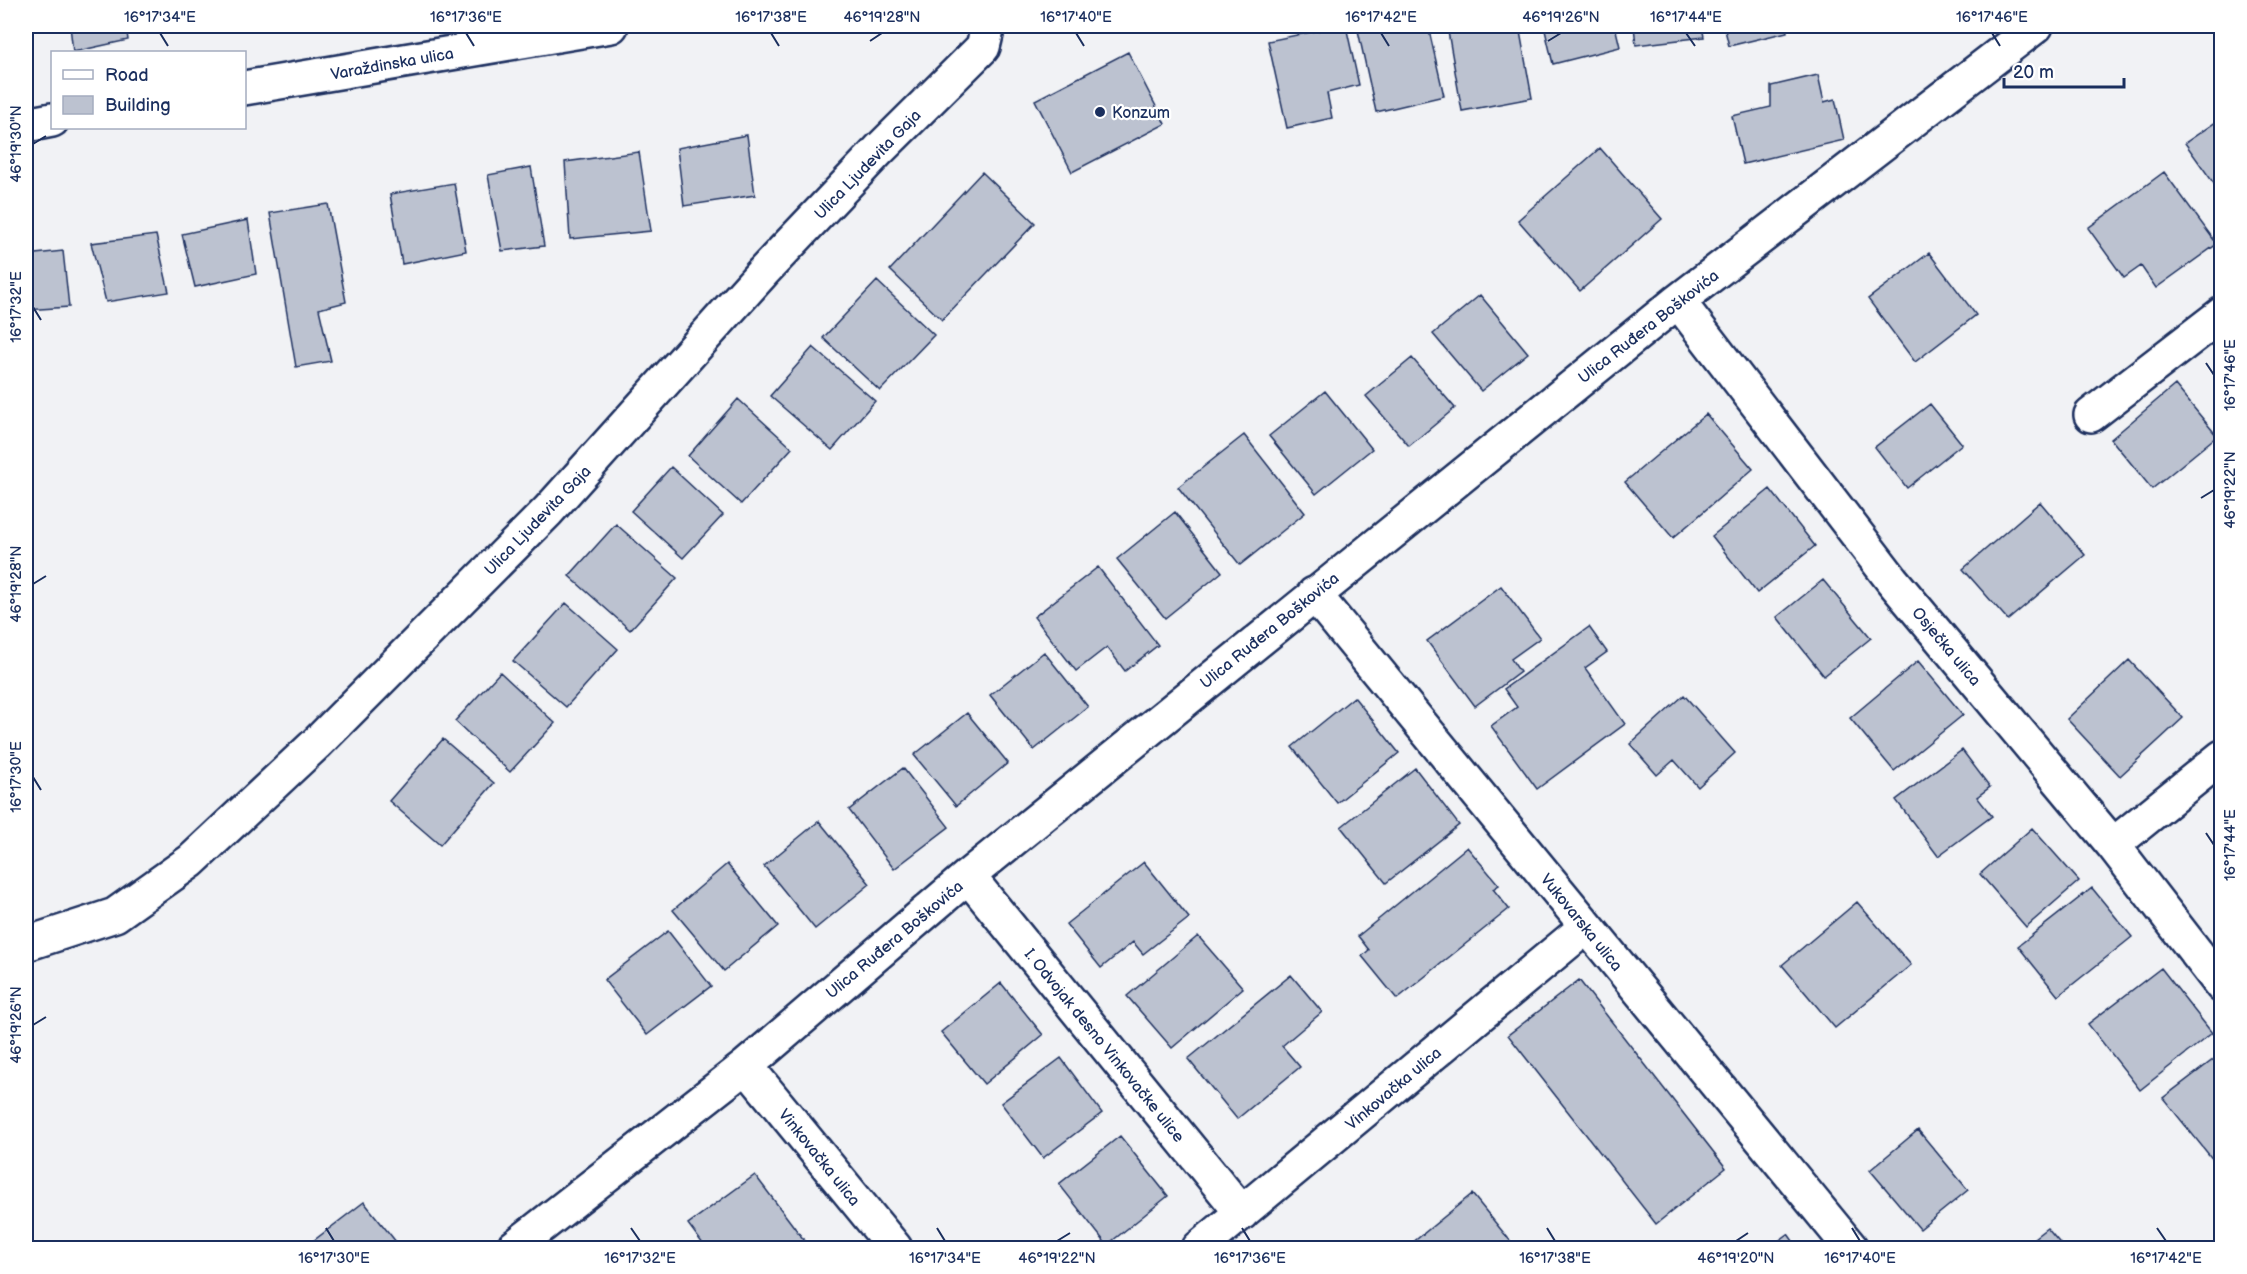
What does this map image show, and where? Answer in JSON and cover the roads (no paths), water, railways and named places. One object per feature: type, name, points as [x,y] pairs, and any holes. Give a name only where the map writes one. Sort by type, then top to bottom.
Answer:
[{"type":"street","name":"Varaždinska ulica","points":[[246,88],[611,26]]},
{"type":"street","name":"Ulica Ljudevita Gaja","points":[[26,944],[115,915],[191,861],[316,744],[548,511],[763,272],[879,150],[983,46],[988,26]]},
{"type":"street","name":"Ulica Ruđera Boškovića","points":[[513,1248],[746,1066],[968,876],[1678,301],[2036,26]]},
{"type":"street","points":[[26,125],[51,120]]},
{"type":"street","name":"Osječka ulica","points":[[1678,301],[1892,580],[2113,845],[2222,986]]},
{"type":"street","points":[[2091,415],[2222,314]]},
{"type":"street","name":"Vukovarska ulica","points":[[1314,594],[1851,1248]]},
{"type":"street","points":[[2113,845],[2222,757]]},
{"type":"street","name":"I. Odvojak desno Vinkovačke ulice","points":[[968,876],[1242,1213]]},
{"type":"street","name":"Vinkovačka ulica","points":[[1199,1248],[1586,927]]},
{"type":"street","name":"Vinkovačka ulica","points":[[746,1066],[895,1248]]},
{"type":"place","name":"Konzum","points":[[1100,112]]}]
